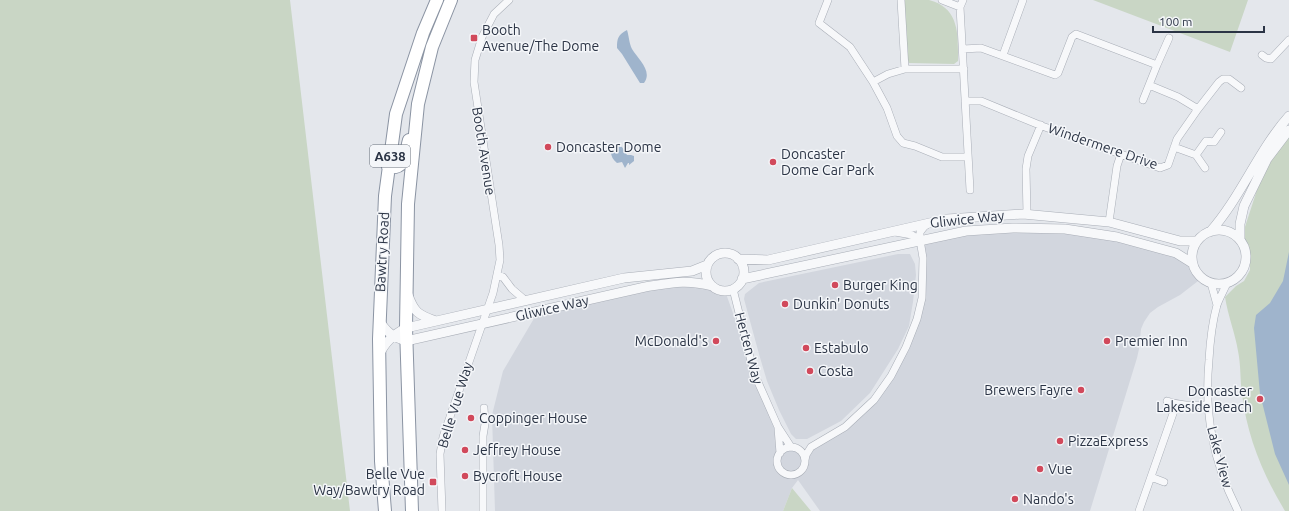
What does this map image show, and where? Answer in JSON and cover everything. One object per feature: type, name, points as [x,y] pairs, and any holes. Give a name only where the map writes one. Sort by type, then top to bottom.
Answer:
[{"type":"highway","name":"Bawtry Road","points":[[385,511],[381,461],[379,320],[385,196],[396,114],[423,33],[437,0]]},
{"type":"highway","name":"Bawtry Road","points":[[412,511],[406,334],[408,204],[418,108],[432,47],[451,0]]},
{"type":"highway","points":[[388,167],[394,168],[402,164],[418,108]]},
{"type":"street","points":[[496,12],[500,0]]},
{"type":"street","name":"Booth Avenue","points":[[487,310],[498,275],[500,260],[474,82],[475,60],[478,47],[487,26],[496,12],[509,0]]},
{"type":"street","points":[[828,0],[819,23],[850,47],[873,82],[887,108],[897,136],[903,144],[915,146],[942,157],[967,156]]},
{"type":"street","points":[[901,0],[905,69]]},
{"type":"street","points":[[942,0],[961,4],[967,156],[970,190]]},
{"type":"street","points":[[1003,55],[1023,0]]},
{"type":"street","points":[[963,49],[982,48],[1055,75],[1058,73],[1072,37],[1076,34],[1157,66]]},
{"type":"street","points":[[1143,100],[1169,38]]},
{"type":"street","points":[[1262,55],[1271,60],[1289,40]]},
{"type":"street","points":[[873,82],[888,74],[905,69],[964,69]]},
{"type":"street","name":"Windermere Drive","points":[[965,101],[981,101],[1041,125],[1160,168],[1168,165],[1177,139],[1219,82],[1223,79],[1229,79],[1241,88]]},
{"type":"street","points":[[1149,85],[1178,97],[1198,109]]},
{"type":"street","points":[[1210,232],[1234,200],[1256,163],[1289,116]]},
{"type":"street","points":[[1027,214],[1026,169],[1028,156],[1041,125]]},
{"type":"street","points":[[1240,239],[1240,224],[1244,206],[1267,158],[1289,130]]},
{"type":"street","points":[[1196,155],[1206,141],[1214,142],[1221,132]]},
{"type":"street","points":[[1174,147],[1196,155],[1205,168]]},
{"type":"street","points":[[1109,222],[1117,166],[1121,154]]},
{"type":"street","name":"Gliwice Way","points":[[738,259],[768,260],[947,218],[1027,214],[1109,222],[1180,241],[1196,241]]},
{"type":"street","points":[[811,447],[793,447],[783,450],[777,460],[778,465],[783,472],[787,474],[793,474],[802,469],[806,455],[811,447],[851,422],[874,400],[891,376],[906,347],[917,319],[922,298],[923,258],[920,232],[924,226],[931,222]]},
{"type":"street","name":"Gliwice Way","points":[[742,279],[966,231],[1013,228],[1065,229],[1124,239],[1176,253],[1192,263]]},
{"type":"street","points":[[1214,230],[1231,232],[1240,239],[1244,247],[1246,259],[1244,268],[1237,277],[1220,284],[1212,284],[1202,278],[1196,272],[1192,263],[1192,254],[1196,241],[1203,234],[1210,232],[1214,230]]},
{"type":"street","points":[[889,231],[912,235],[920,240]]},
{"type":"street","points":[[729,254],[738,259],[742,264],[744,273],[738,285],[733,289],[725,291],[718,290],[712,286],[707,278],[706,271],[708,265],[716,256],[729,254]]},
{"type":"street","name":"Gliwice Way","points":[[406,334],[436,321],[526,300],[624,278],[692,271],[708,265]]},
{"type":"street","points":[[498,275],[503,277],[512,290],[539,310]]},
{"type":"street","name":"Gliwice Way","points":[[379,356],[382,348],[392,336],[481,325],[539,310],[631,290],[684,281],[698,282],[712,286]]},
{"type":"street","name":"Lake View","points":[[1227,282],[1217,305],[1210,340],[1207,378],[1208,405],[1212,440],[1218,464],[1238,511]]},
{"type":"street","name":"Lake View","points":[[1212,284],[1217,305]]},
{"type":"street","name":"Herten Way","points":[[733,289],[754,373],[778,427],[793,447]]},
{"type":"street","points":[[406,291],[415,310],[423,317],[436,321]]},
{"type":"street","name":"Belle Vue Way","points":[[442,511],[441,446],[487,310]]},
{"type":"street","points":[[379,320],[383,327],[392,336]]},
{"type":"street","points":[[1167,401],[1176,405],[1208,405]]},
{"type":"street","points":[[1139,511],[1176,405]]},
{"type":"street","points":[[483,511],[484,408]]},
{"type":"street","name":"Herten Way","points":[[778,427],[780,453]]},
{"type":"street","points":[[793,447],[803,454],[805,460]]},
{"type":"street","points":[[1151,477],[1164,482]]},
{"type":"shaded area","points":[[1013,228],[1117,237],[1192,263],[1202,278],[1180,295],[1150,313],[1144,322],[1141,329],[1137,358],[1090,511],[820,511],[798,480],[792,488],[783,511],[495,511],[492,415],[503,371],[539,310],[645,287],[707,278],[725,291],[760,388],[791,447],[798,449],[804,456],[845,427],[891,376],[909,350],[924,297],[920,240]]},
{"type":"shaded area","points":[[898,254],[910,254],[915,264],[916,275],[909,326],[898,349],[870,393],[841,421],[807,439],[796,439],[791,434],[779,410],[767,381],[744,299],[745,294],[759,283]]},
{"type":"green space","points":[[0,0],[290,0],[350,511],[0,511]]},
{"type":"green space","points":[[904,0],[929,0],[947,9],[952,16],[957,32],[958,61],[954,64],[909,63]]},
{"type":"green space","points":[[1093,0],[1248,0],[1230,52]]},
{"type":"green space","points":[[1289,130],[1289,511],[1285,511],[1263,469],[1252,440],[1244,410],[1237,344],[1225,297],[1236,286],[1244,281],[1250,270],[1250,257],[1243,233],[1267,159]]},
{"type":"green space","points":[[792,488],[811,511],[783,511]]},
{"type":"water","points":[[627,30],[632,49],[646,70],[647,74],[644,83],[640,83],[617,48],[619,37]]},
{"type":"water","points":[[612,147],[622,147],[627,155],[634,156],[634,161],[629,165],[628,163],[625,168],[622,162],[617,163],[614,161],[610,151]]},
{"type":"water","points":[[1289,252],[1289,485],[1275,454],[1260,394],[1254,328],[1256,315],[1270,303],[1283,281]]},
{"type":"place","name":"Booth Avenue/The Dome","points":[[474,38]]},
{"type":"place","name":"Doncaster Dome","points":[[548,147]]},
{"type":"place","name":"Doncaster Dome Car Park","points":[[773,162]]},
{"type":"place","name":"Burger King","points":[[835,285]]},
{"type":"place","name":"Dunkin' Donuts","points":[[785,304]]},
{"type":"place","name":"McDonald's","points":[[716,341]]},
{"type":"place","name":"Premier Inn","points":[[1107,341]]},
{"type":"place","name":"Estabulo","points":[[806,348]]},
{"type":"place","name":"Costa","points":[[810,371]]},
{"type":"place","name":"Brewers Fayre","points":[[1081,390]]},
{"type":"place","name":"Doncaster Lakeside Beach","points":[[1260,399]]},
{"type":"place","name":"Coppinger House","points":[[471,418]]},
{"type":"place","name":"PizzaExpress","points":[[1060,441]]},
{"type":"place","name":"Jeffrey House","points":[[465,450]]},
{"type":"place","name":"Vue","points":[[1040,469]]},
{"type":"place","name":"Bycroft House","points":[[465,476]]},
{"type":"place","name":"Belle Vue Way/Bawtry Road","points":[[433,482]]},
{"type":"place","name":"Nando's","points":[[1015,499]]}]
